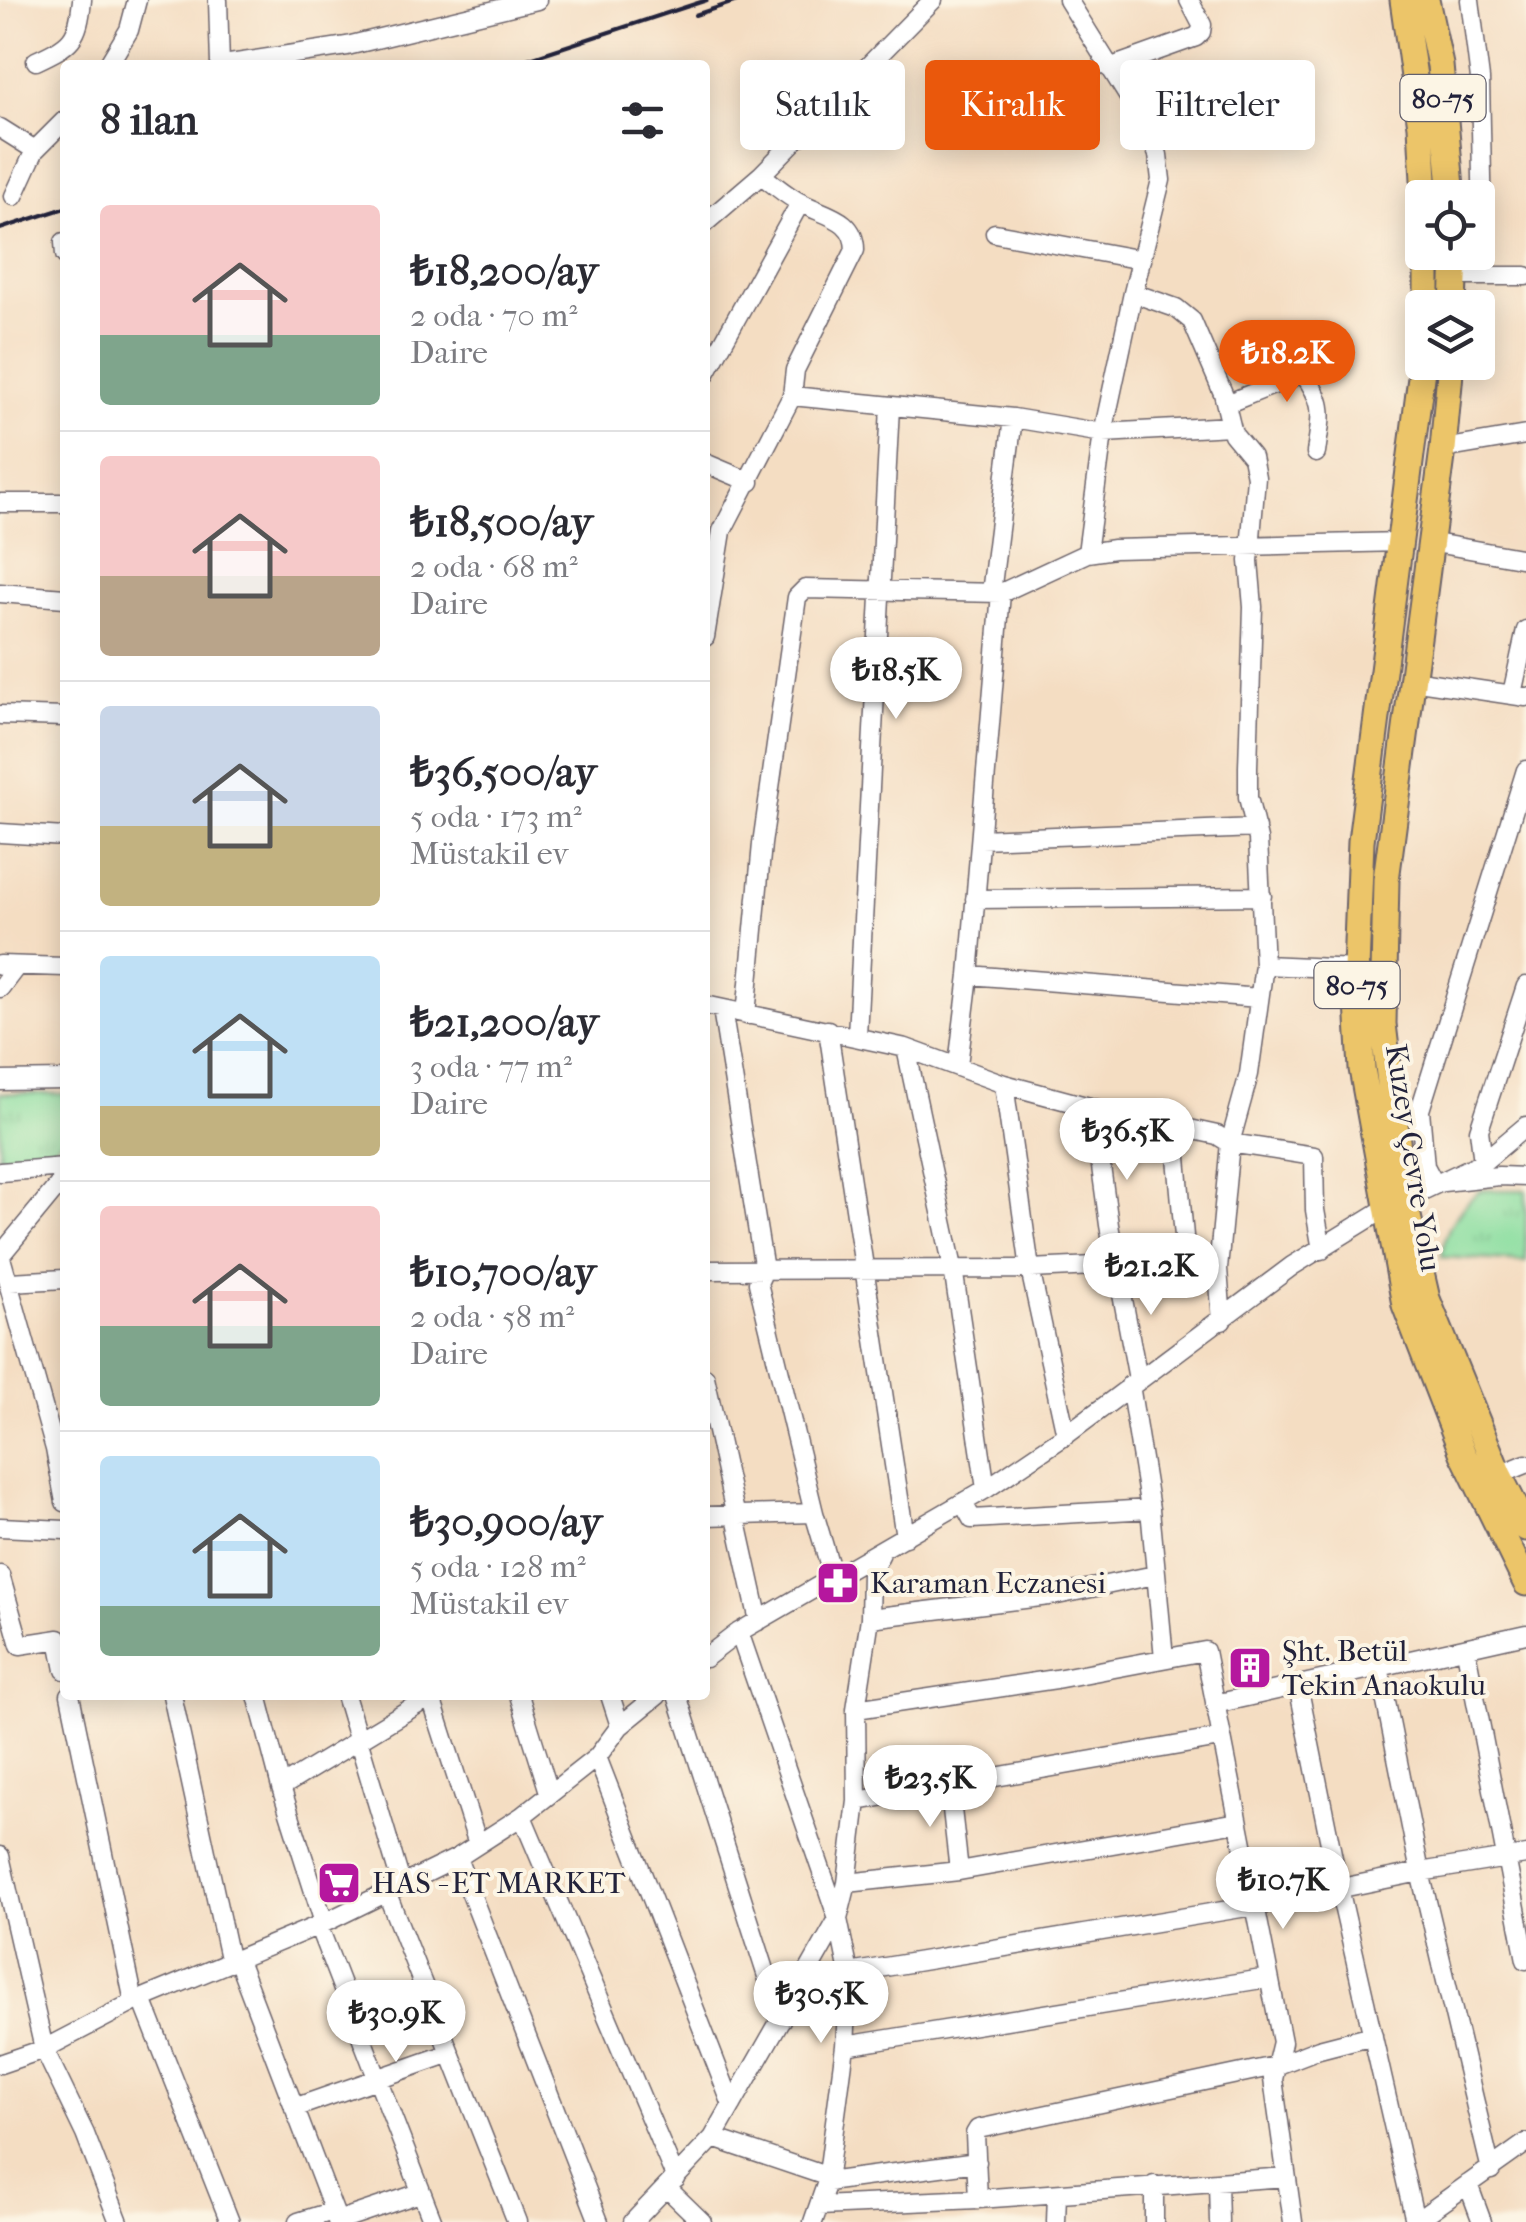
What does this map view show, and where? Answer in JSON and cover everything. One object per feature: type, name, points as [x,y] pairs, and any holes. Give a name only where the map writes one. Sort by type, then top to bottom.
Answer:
[{"type":"highway","name":"80-75","points":[[1403,0],[1421,126],[1423,180]]},
{"type":"highway","name":"80-75","points":[[1426,0],[1440,65],[1450,180]]},
{"type":"highway","name":"Kuzey Çevre Yolu","points":[[1422,380],[1361,841],[1356,969],[1362,1068],[1395,1204],[1427,1298],[1500,1475],[1525,1525]]},
{"type":"highway","name":"Kuzey Çevre Yolu","points":[[1449,380],[1386,880],[1383,1006],[1395,1204],[1405,1305],[1463,1454],[1526,1582]]},
{"type":"street","points":[[36,61],[67,46],[79,29],[82,0]]},
{"type":"street","points":[[111,60],[130,30],[137,0]]},
{"type":"street","points":[[218,0],[222,60]]},
{"type":"street","points":[[255,60],[347,46],[499,5],[537,0]]},
{"type":"street","points":[[710,219],[761,175],[933,0]]},
{"type":"street","points":[[1068,0],[1148,128],[1158,155],[1161,180],[1103,433],[1087,553]]},
{"type":"street","points":[[1110,68],[1196,37],[1202,25],[1189,0]]},
{"type":"street","points":[[1470,0],[1480,78],[1484,275]]},
{"type":"street","points":[[14,196],[36,150],[60,125]]},
{"type":"street","points":[[0,128],[36,150]]},
{"type":"street","points":[[710,606],[722,531],[792,396],[795,370],[855,250],[854,236],[844,222],[800,203],[761,175]]},
{"type":"street","points":[[710,366],[800,203]]},
{"type":"street","points":[[995,233],[1142,260]]},
{"type":"street","points":[[1470,270],[1484,275],[1526,276]]},
{"type":"street","points":[[1133,293],[1176,308],[1192,321],[1226,404],[1233,434],[1252,458],[1256,476],[1250,545],[1252,700],[1248,798],[1256,828],[1264,965],[1249,1074],[1230,1143],[1218,1269],[1222,1322]]},
{"type":"street","points":[[1226,404],[1303,373],[1322,406],[1316,453]]},
{"type":"street","points":[[792,396],[1013,418],[1103,433],[1231,426]]},
{"type":"street","points":[[857,1036],[890,407]]},
{"type":"street","points":[[958,1065],[970,974],[996,593],[1013,418]]},
{"type":"street","points":[[1443,450],[1526,435]]},
{"type":"street","points":[[710,465],[750,482]]},
{"type":"street","points":[[0,503],[60,503]]},
{"type":"street","points":[[746,1016],[762,844],[797,598],[804,589],[996,593],[1087,553],[1401,542]]},
{"type":"street","points":[[1429,542],[1526,558]]},
{"type":"street","points":[[0,593],[60,598]]},
{"type":"street","points":[[1412,680],[1519,696],[1526,630]]},
{"type":"street","points":[[0,715],[60,717]]},
{"type":"street","points":[[1434,1183],[1425,1166],[1420,1110],[1526,770]]},
{"type":"street","points":[[980,839],[1256,828]]},
{"type":"street","points":[[0,833],[60,837]]},
{"type":"street","points":[[975,899],[1262,896]]},
{"type":"street","points":[[1264,965],[1356,969]]},
{"type":"street","points":[[0,988],[8,966],[60,966]]},
{"type":"street","points":[[970,974],[1259,998]]},
{"type":"street","points":[[1482,1162],[1479,1130],[1526,986]]},
{"type":"street","points":[[834,1580],[758,1283],[764,1270],[714,1007],[906,1048],[1004,1084],[1217,1135],[1230,1143],[1314,1156],[1315,1210],[1322,1250]]},
{"type":"street","points":[[828,1030],[905,1538]]},
{"type":"street","points":[[906,1048],[953,1268],[986,1489]]},
{"type":"street","points":[[0,1081],[60,1080]]},
{"type":"street","points":[[1004,1084],[1030,1269],[1066,1435]]},
{"type":"street","points":[[1093,1108],[1134,1382],[1164,1658]]},
{"type":"street","points":[[1174,1124],[1187,1270]]},
{"type":"street","points":[[710,1654],[739,1632],[986,1489],[1222,1322],[1292,1266],[1395,1204],[1482,1162],[1526,1126]]},
{"type":"street","points":[[0,1172],[60,1167]]},
{"type":"street","points":[[1434,1183],[1499,1176],[1526,1178]]},
{"type":"street","points":[[60,1183],[1,1255],[60,1477]]},
{"type":"street","points":[[710,1270],[1218,1269]]},
{"type":"street","points":[[10,1282],[60,1279]]},
{"type":"street","points":[[710,1399],[759,1621]]},
{"type":"street","points":[[1500,1475],[1526,1464]]},
{"type":"street","points":[[963,1503],[972,1519],[1150,1509]]},
{"type":"street","points":[[710,1516],[814,1512]]},
{"type":"street","points":[[0,1527],[60,1530]]},
{"type":"street","points":[[634,2222],[713,2138],[838,1920],[847,1883],[857,1800],[856,1709],[870,1618],[870,1574],[881,1552]]},
{"type":"street","points":[[0,1575],[20,1645],[58,1639],[60,1648]]},
{"type":"street","points":[[870,1618],[1057,1595],[1155,1575]]},
{"type":"street","points":[[739,1632],[838,1920],[849,1972],[845,2046],[826,2179],[816,2214],[1286,2177]]},
{"type":"street","points":[[1216,1704],[1526,1634]]},
{"type":"street","points":[[1466,1650],[1526,1960]]},
{"type":"street","points":[[856,1709],[1205,1652],[1282,2042],[1273,2079],[1293,2222]]},
{"type":"street","points":[[1379,1667],[1420,1872],[1490,2170]]},
{"type":"street","points":[[1298,1684],[1415,2222],[1526,2143]]},
{"type":"street","points":[[71,1700],[138,2000],[230,2222]]},
{"type":"street","points":[[173,1700],[234,1961],[336,2218]]},
{"type":"street","points":[[258,1700],[321,1924],[376,2080],[433,2222]]},
{"type":"street","points":[[346,1700],[393,1887],[448,2054],[516,2222]]},
{"type":"street","points":[[281,1787],[424,1700]]},
{"type":"street","points":[[434,1700],[478,1844]]},
{"type":"street","points":[[521,1700],[549,1792]]},
{"type":"street","points":[[612,1700],[620,1726]]},
{"type":"street","points":[[1,2061],[44,2049],[138,2000],[321,1924],[457,1858],[522,1816],[596,1756],[620,1726],[652,1700]]},
{"type":"street","points":[[679,1700],[780,2020]]},
{"type":"street","points":[[857,1800],[1220,1738]]},
{"type":"street","points":[[596,1756],[732,2105]]},
{"type":"street","points":[[949,1783],[959,1871]]},
{"type":"street","points":[[522,1816],[672,2184],[702,2222]]},
{"type":"street","points":[[847,1883],[959,1871],[1238,1822]]},
{"type":"street","points":[[849,1972],[1254,1906],[1526,1855]]},
{"type":"street","points":[[0,1856],[6,1918],[44,2049],[119,2222]]},
{"type":"street","points":[[457,1858],[599,2222]]},
{"type":"street","points":[[845,2046],[1268,1978]]},
{"type":"street","points":[[978,2199],[978,2130],[1275,2066],[1318,2048],[1373,2035]]},
{"type":"street","points":[[294,2108],[448,2054]]},
{"type":"street","points":[[713,2138],[826,2179],[978,2162]]},
{"type":"street","points":[[1218,2182],[1220,2222]]},
{"type":"street","points":[[1468,2184],[1482,2222]]},
{"type":"street","points":[[1154,2185],[1154,2222]]},
{"type":"street","points":[[298,2222],[336,2218],[420,2192]]},
{"type":"street","points":[[1056,2222],[1058,2194]]},
{"type":"green space","points":[[0,1093],[60,1094],[60,1141],[44,1158],[0,1159]]},
{"type":"green space","points":[[1480,1190],[1526,1190],[1526,1262],[1442,1257],[1454,1219]]},
{"type":"railway","points":[[524,60],[707,0]]},
{"type":"railway","points":[[695,15],[740,0]]},
{"type":"railway","points":[[0,229],[60,210]]},
{"type":"place","name":"Karaman Eczanesi","points":[[838,1583]]},
{"type":"place","name":"Şht. Betül Tekin Anaokulu","points":[[1250,1668]]},
{"type":"place","name":"HAS - ET MARKET","points":[[339,1883]]}]
